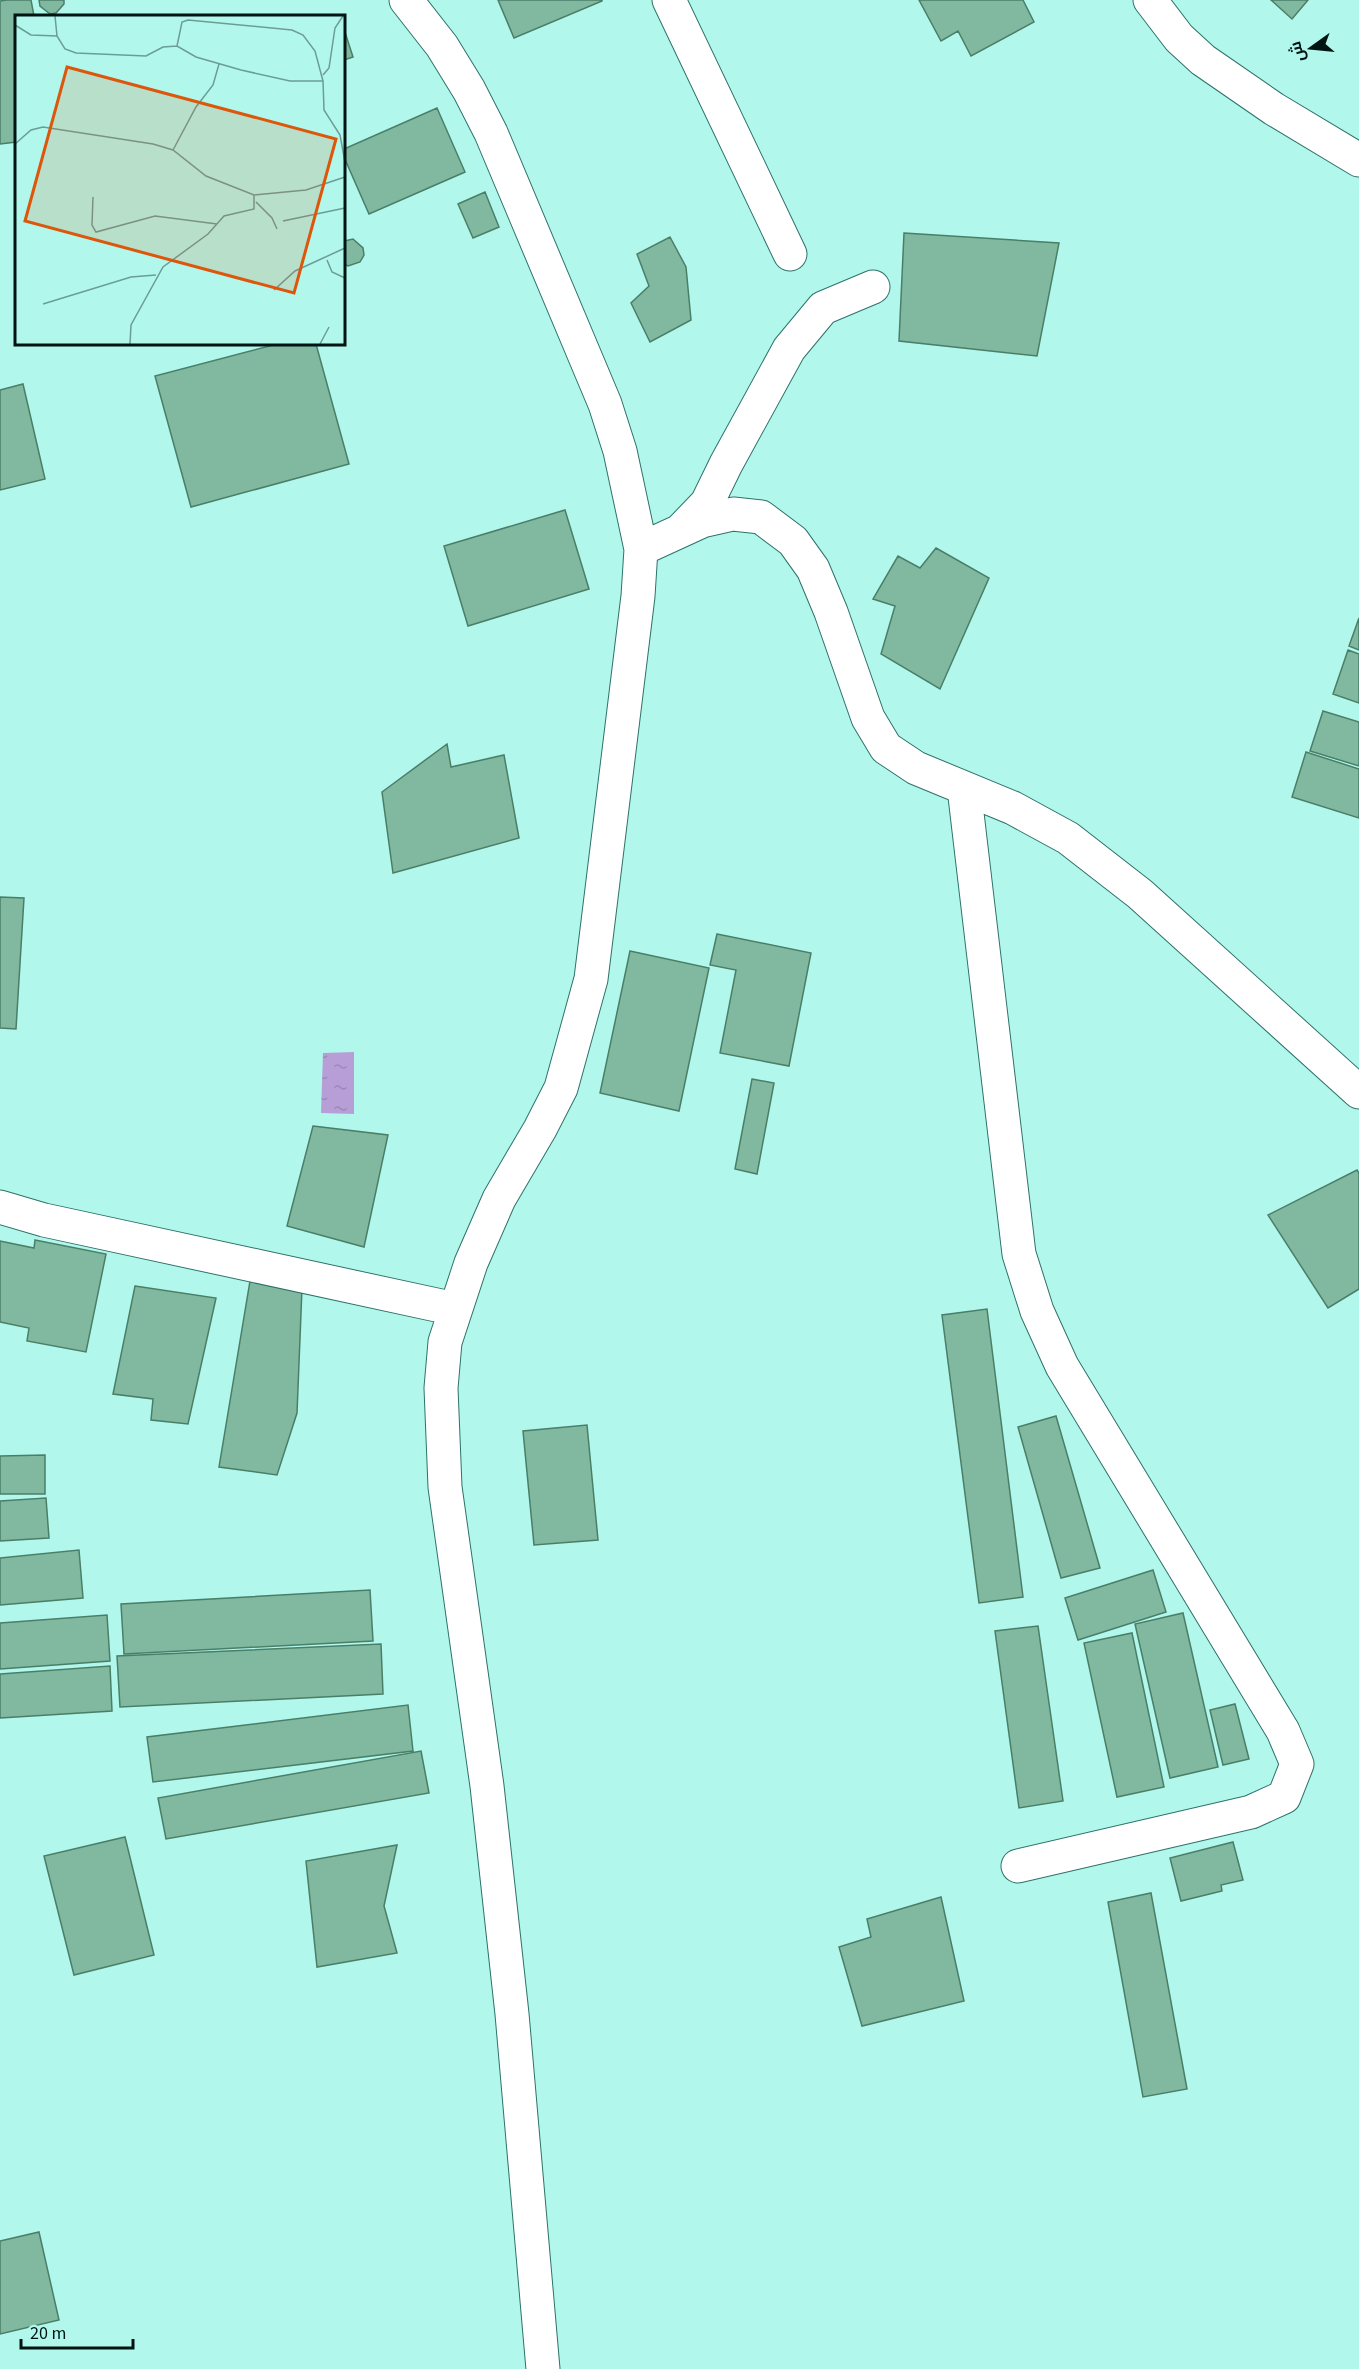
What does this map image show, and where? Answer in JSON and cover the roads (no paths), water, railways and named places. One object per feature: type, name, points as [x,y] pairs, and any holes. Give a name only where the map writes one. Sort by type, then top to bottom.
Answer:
[{"type":"street","points":[[406,0],[442,46],[491,133],[605,405],[620,451],[641,549],[638,596],[591,979],[561,1088],[499,1199],[471,1263],[445,1342],[441,1388],[445,1487],[489,1797],[512,2014],[543,2369]]},
{"type":"street","points":[[669,0],[790,254]]},
{"type":"street","points":[[1150,0],[1179,38],[1203,60],[1274,109],[1359,160]]},
{"type":"street","points":[[679,531],[707,503],[789,349],[823,308],[873,287]]},
{"type":"street","points":[[641,549],[702,521],[733,514],[761,517],[793,541],[813,569],[831,612],[868,718],[886,748],[916,768],[1013,808],[1068,838],[1140,894],[1359,1092]]},
{"type":"street","points":[[964,788],[1019,1254],[1037,1311],[1062,1365],[1283,1731],[1297,1764],[1284,1797],[1251,1812],[1018,1866]]},
{"type":"street","points":[[0,1207],[44,1220],[455,1309]]},
{"type":"water","points":[[354,1052],[354,1114],[321,1113],[323,1053]]}]
